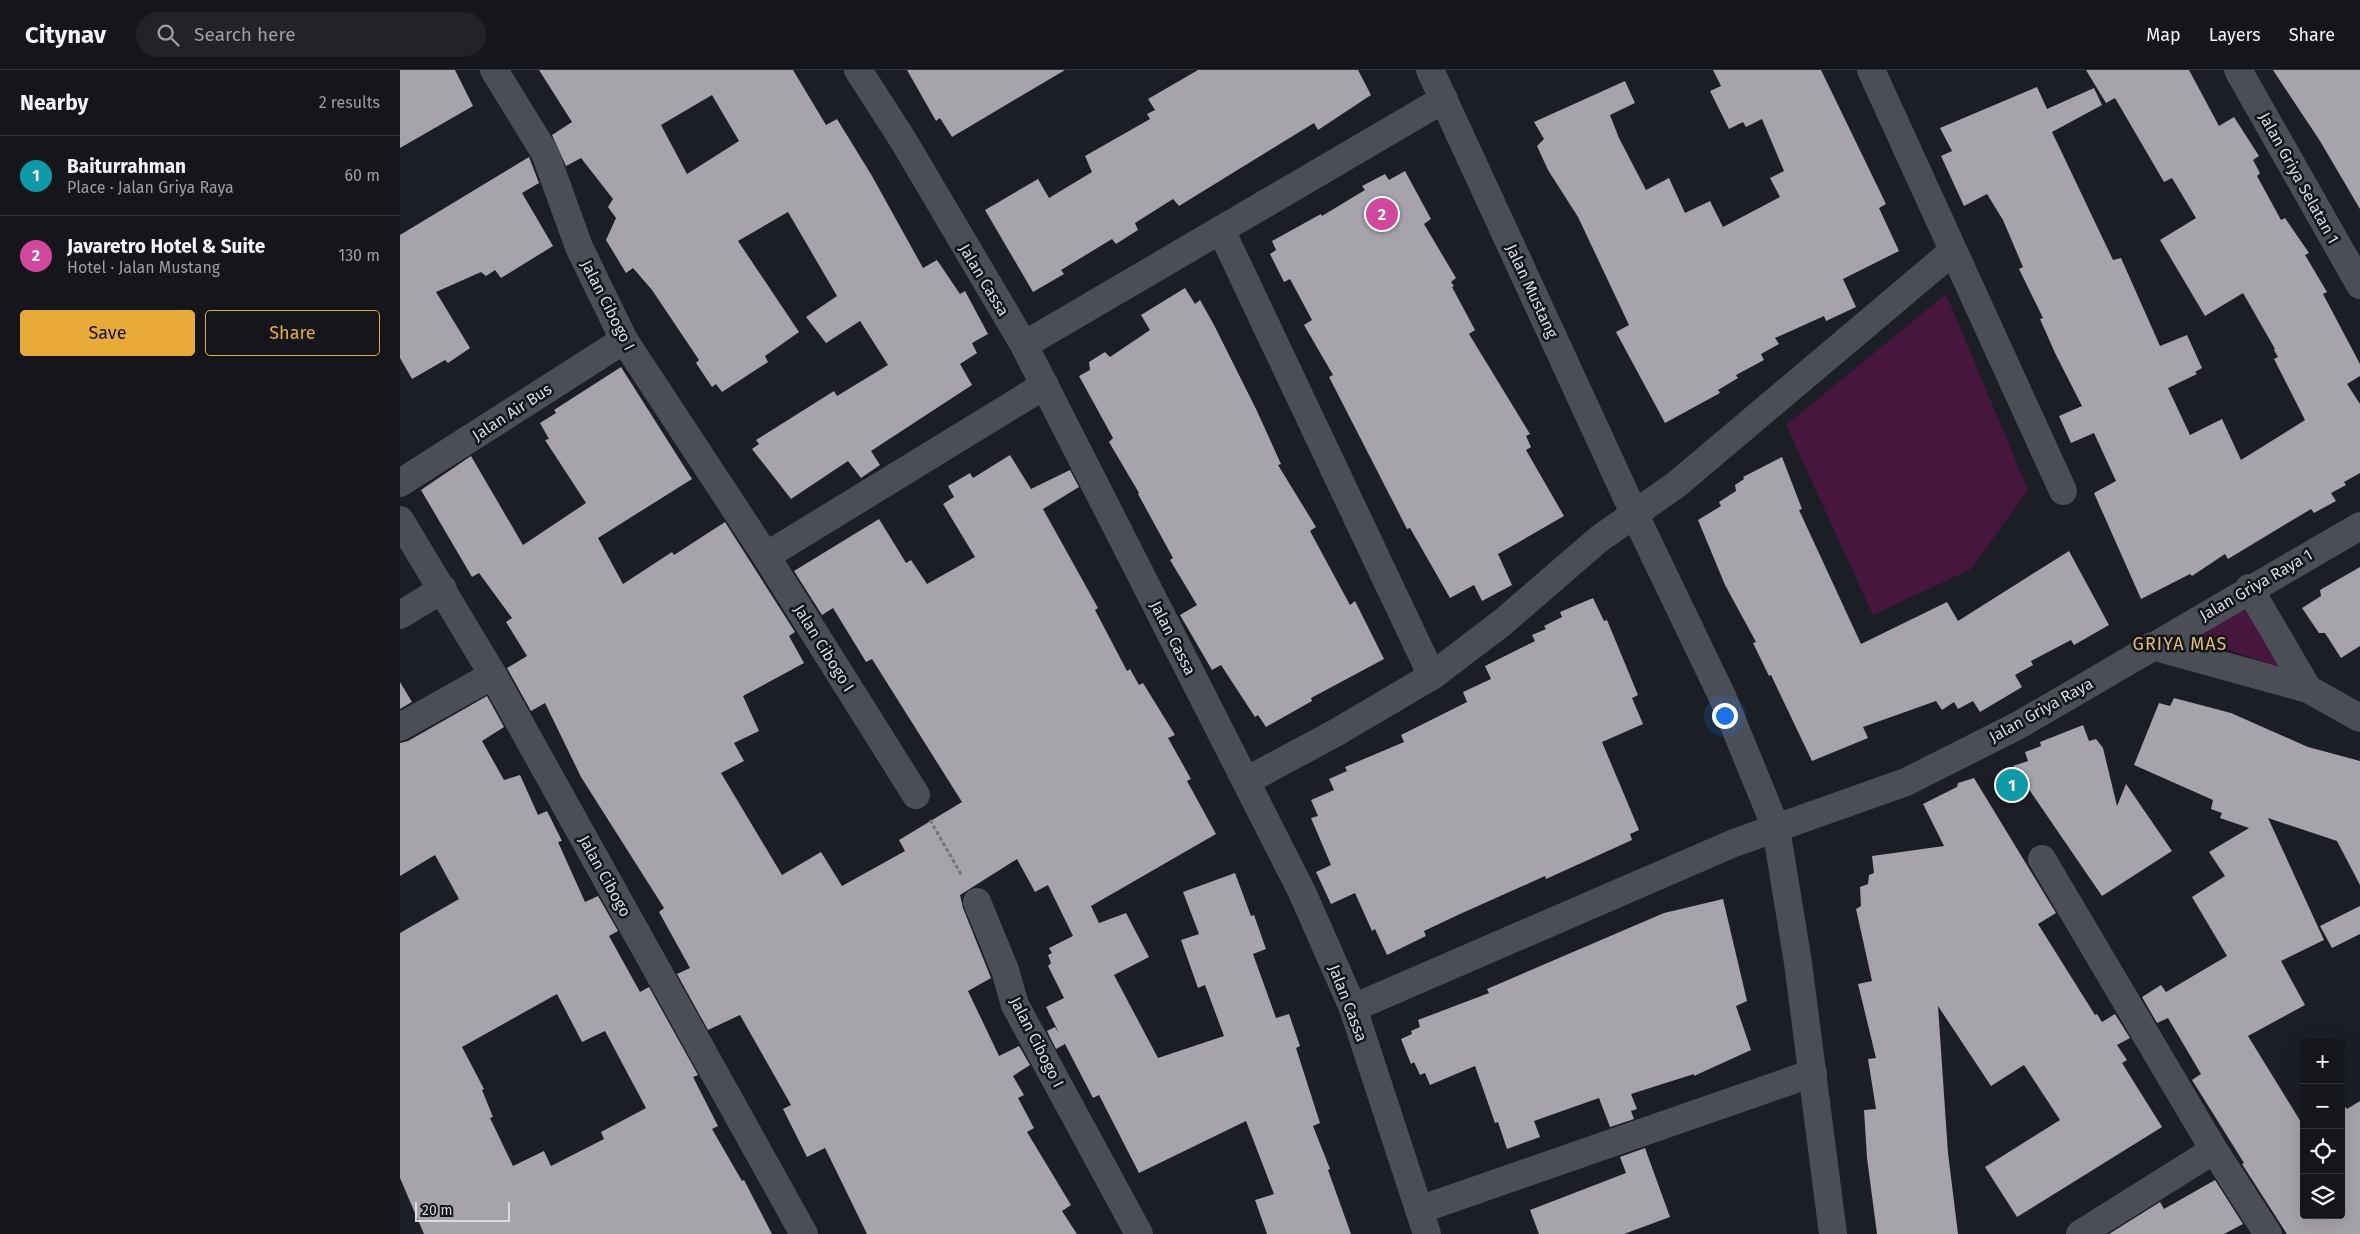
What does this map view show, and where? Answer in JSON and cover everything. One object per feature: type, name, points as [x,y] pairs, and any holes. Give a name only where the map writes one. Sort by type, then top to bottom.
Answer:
[{"type":"street","name":"Jalan Cibogo I","points":[[494,70],[545,153],[579,248],[624,340],[766,556],[916,796]]},
{"type":"street","name":"Jalan Cassa","points":[[858,70],[903,140],[1024,345],[1302,892],[1354,1008],[1423,1222]]},
{"type":"street","name":"Jalan Mustang","points":[[1430,70],[1634,513],[1722,696],[1776,828],[1813,1073],[1833,1234]]},
{"type":"street","points":[[1871,70],[2063,491]]},
{"type":"street","name":"Jalan Griya Selatan 1","points":[[2238,70],[2360,285]]},
{"type":"street","points":[[1024,345],[1444,99]]},
{"type":"street","points":[[1220,230],[1432,676]]},
{"type":"street","points":[[1246,781],[1336,732],[1432,676],[1503,622],[1599,539],[1677,484],[1953,251]]},
{"type":"street","name":"Jalan Air Bus","points":[[400,483],[624,340]]},
{"type":"street","points":[[766,556],[1045,385]]},
{"type":"street","name":"Jalan Cibogo","points":[[400,520],[493,675],[804,1234]]},
{"type":"street","name":"Jalan Griya Raya 1","points":[[2152,646],[2249,588],[2360,526]]},
{"type":"street","points":[[2249,588],[2308,689]]},
{"type":"street","points":[[400,615],[443,590]]},
{"type":"street","points":[[2152,646],[2308,689],[2360,718]]},
{"type":"street","name":"Jalan Griya Raya","points":[[1354,1008],[1734,843],[1906,782],[2019,725],[2152,646]]},
{"type":"street","points":[[400,727],[493,675]]},
{"type":"street","points":[[2042,859],[2214,1150],[2268,1234]]},
{"type":"street","name":"Jalan Cibogo I","points":[[977,902],[1005,970],[1015,1005],[1140,1234]]},
{"type":"street","points":[[1423,1222],[1813,1073]]},
{"type":"street","points":[[2080,1234],[2214,1150]]},
{"type":"path","points":[[916,796],[977,902]]},
{"type":"shaded area","points":[[1946,294],[2028,490],[1971,569],[1873,615],[1786,425]]},
{"type":"shaded area","points":[[2247,608],[2283,668],[2194,639]]},
{"type":"building","points":[[400,70],[455,70],[473,106],[400,148]]},
{"type":"building","points":[[539,70],[793,70],[826,125],[837,119],[872,176],[923,268],[937,260],[960,294],[965,291],[988,334],[972,343],[977,353],[960,364],[972,385],[871,451],[880,465],[861,478],[848,461],[791,499],[752,449],[759,444],[756,440],[834,391],[837,396],[888,365],[860,321],[826,343],[806,317],[837,296],[788,212],[738,241],[799,332],[765,356],[768,362],[722,392],[716,384],[712,387],[696,363],[699,360],[652,290],[633,268],[626,273],[606,240],[616,218],[608,207],[613,199],[581,158],[566,166],[552,135],[572,122]],"holes":[[[712,95],[739,141],[687,174],[661,125]]]},
{"type":"building","points":[[907,70],[1065,70],[952,137],[940,118],[936,121]]},
{"type":"building","points":[[1198,70],[1358,70],[1371,95],[1318,130],[1314,123],[1179,206],[1173,199],[1135,223],[1138,230],[1116,244],[1112,239],[1061,270],[1064,274],[1033,292],[985,210],[1038,179],[1049,198],[1092,172],[1085,156],[1150,119],[1147,114],[1155,110],[1148,99]]},
{"type":"building","points":[[1713,70],[1821,70],[1886,204],[1879,208],[1899,251],[1843,279],[1856,307],[1826,321],[1824,316],[1775,338],[1779,344],[1761,354],[1764,360],[1736,375],[1738,378],[1718,390],[1720,393],[1665,423],[1616,332],[1629,325],[1578,217],[1548,170],[1537,146],[1544,139],[1534,122],[1625,81],[1635,103],[1610,115],[1619,138],[1646,190],[1669,178],[1685,213],[1710,201],[1723,227],[1780,197],[1770,178],[1784,171],[1762,119],[1746,127],[1743,122],[1729,129],[1710,91],[1721,86]]},
{"type":"building","points":[[2086,70],[2189,70],[2219,126],[2234,117],[2259,156],[2253,160],[2260,173],[2257,176],[2281,220],[2285,218],[2309,253],[2305,255],[2327,292],[2323,294],[2360,364],[2360,376],[2347,384],[2360,404],[2360,473],[2344,482],[2346,485],[2331,493],[2336,501],[2314,513],[2311,509],[2228,559],[2225,554],[2192,576],[2190,574],[2141,599],[2094,493],[2116,481],[2094,433],[2071,443],[2059,416],[2082,406],[2040,319],[2043,318],[2019,269],[2023,267],[2003,220],[1987,194],[1964,206],[1941,156],[1952,151],[1940,128],[2037,87],[2047,109],[2094,88],[2102,105],[2052,132],[2113,260],[2121,258],[2160,346],[2187,335],[2202,368],[2195,372],[2197,374],[2168,388],[2190,435],[2222,419],[2241,460],[2305,420],[2274,359],[2278,357],[2275,349],[2243,293],[2205,316],[2160,240],[2196,218],[2172,178],[2164,182],[2115,98],[2106,103]]},
{"type":"building","points":[[2273,70],[2360,70],[2360,209],[2320,141]]},
{"type":"building","points":[[529,157],[539,183],[522,193],[553,246],[501,278],[495,270],[486,276],[481,272],[436,292],[470,348],[448,363],[445,360],[412,379],[400,358],[400,235]]},
{"type":"building","points":[[1405,171],[1431,219],[1424,224],[1456,278],[1451,282],[1454,286],[1452,287],[1475,330],[1469,334],[1530,434],[1526,436],[1531,447],[1526,450],[1564,516],[1498,554],[1512,585],[1482,601],[1474,585],[1450,598],[1410,528],[1407,529],[1329,377],[1333,375],[1304,325],[1312,320],[1290,279],[1284,282],[1270,254],[1276,250],[1272,241],[1321,214],[1322,216],[1365,190],[1362,186],[1385,174],[1389,180]]},
{"type":"building","points":[[1185,288],[1195,304],[1200,300],[1214,325],[1257,411],[1281,464],[1278,465],[1316,527],[1310,531],[1350,605],[1355,601],[1384,659],[1311,698],[1312,701],[1266,727],[1258,715],[1255,717],[1221,665],[1212,670],[1180,615],[1197,605],[1170,560],[1173,558],[1139,493],[1109,442],[1113,438],[1079,376],[1090,370],[1089,362],[1105,352],[1110,357],[1150,330],[1141,315]]},
{"type":"building","points":[[621,367],[692,479],[598,538],[623,584],[672,552],[674,555],[725,522],[795,632],[789,636],[804,663],[743,696],[759,731],[734,743],[744,761],[721,773],[782,875],[821,852],[842,886],[905,851],[899,840],[962,802],[872,659],[866,662],[833,608],[822,615],[794,571],[879,519],[906,563],[911,560],[927,584],[975,557],[943,504],[954,497],[948,486],[970,473],[973,478],[1010,455],[1031,489],[1070,470],[1079,487],[1043,509],[1098,608],[1095,610],[1127,671],[1130,669],[1139,685],[1143,683],[1175,735],[1168,738],[1191,779],[1187,781],[1216,834],[1091,906],[1099,923],[1126,913],[1149,957],[1114,975],[1158,1058],[1224,1036],[1205,985],[1198,988],[1181,940],[1199,934],[1183,892],[1235,873],[1251,916],[1254,915],[1266,949],[1253,954],[1276,1018],[1289,1014],[1300,1046],[1296,1048],[1320,1123],[1313,1126],[1330,1169],[1328,1170],[1351,1234],[1267,1234],[1255,1200],[1274,1194],[1246,1121],[1139,1173],[1099,1095],[1093,1098],[1065,1044],[1056,1049],[1047,1031],[1055,1027],[1059,1033],[1046,1007],[1064,998],[1048,966],[1051,963],[1048,955],[1052,953],[1049,948],[1073,936],[1048,885],[1035,892],[1017,859],[960,895],[963,908],[991,978],[968,991],[999,1056],[1019,1046],[1030,1065],[1013,1076],[1024,1095],[1018,1098],[1034,1128],[1027,1132],[1071,1205],[1062,1211],[1077,1234],[867,1234],[825,1148],[807,1157],[783,1109],[791,1105],[740,1015],[708,1030],[677,974],[690,968],[659,912],[664,908],[581,777],[545,703],[531,711],[507,668],[527,656],[506,622],[512,618],[479,573],[472,577],[421,490],[471,456],[523,545],[586,503],[545,440],[549,439],[540,423],[556,413],[554,410]]},
{"type":"building","points":[[1782,457],[1802,509],[1799,510],[1861,644],[1947,602],[1958,621],[2069,551],[2109,625],[2074,645],[2071,640],[2031,661],[2033,665],[2015,675],[2022,687],[1980,712],[1973,701],[1958,709],[1954,702],[1942,710],[1936,701],[1863,727],[1868,738],[1812,761],[1771,675],[1769,676],[1753,643],[1756,642],[1725,585],[1698,520],[1721,506],[1719,502],[1736,491],[1735,485],[1744,479],[1743,477]]},
{"type":"building","points":[[2360,567],[2360,646],[2341,658],[2325,633],[2319,633],[2302,608],[2321,596],[2320,590]]},
{"type":"building","points":[[1593,598],[1604,621],[1607,620],[1638,695],[1632,698],[1643,724],[1602,742],[1639,830],[1630,834],[1632,840],[1546,879],[1545,876],[1460,914],[1424,931],[1426,936],[1387,955],[1375,929],[1372,931],[1355,893],[1331,904],[1316,872],[1331,865],[1311,818],[1318,816],[1311,800],[1334,790],[1329,779],[1347,771],[1345,767],[1404,742],[1401,735],[1467,702],[1463,692],[1491,679],[1485,666],[1535,641],[1532,635],[1546,629],[1544,626],[1562,617],[1560,612]]},
{"type":"building","points":[[400,682],[412,702],[400,709]]},
{"type":"building","points":[[487,696],[504,727],[482,741],[504,780],[520,775],[538,815],[547,811],[562,841],[558,842],[585,902],[598,896],[618,931],[609,936],[640,992],[649,987],[698,1075],[693,1077],[718,1126],[712,1129],[742,1181],[744,1180],[772,1234],[424,1234],[400,1178],[400,933],[459,899],[435,855],[400,876],[400,743],[408,741]],"holes":[[[557,994],[582,1042],[605,1031],[646,1108],[601,1132],[604,1139],[551,1166],[544,1151],[513,1166],[490,1118],[493,1117],[482,1090],[484,1089],[462,1047]]]},
{"type":"building","points":[[2174,698],[2231,713],[2308,747],[2360,761],[2360,885],[2337,841],[2268,818],[2324,940],[2281,961],[2305,1005],[2248,1036],[2300,1120],[2300,1219],[2345,1219],[2345,1106],[2347,1109],[2360,1101],[2360,1234],[2287,1234],[2242,1164],[2244,1163],[2192,1080],[2201,1074],[2168,1018],[2157,1023],[2142,997],[2161,985],[2166,992],[2227,956],[2192,897],[2225,876],[2209,852],[2249,828],[2220,818],[2222,813],[2211,809],[2213,800],[2134,765],[2159,703],[2170,706]]},
{"type":"building","points":[[2083,725],[2089,741],[2096,739],[2103,748],[2117,806],[2126,784],[2172,851],[2102,896],[2013,766],[2028,761],[2025,752],[2041,746],[2040,742]]},
{"type":"building","points":[[1974,778],[2056,913],[2038,924],[2095,1015],[2097,1014],[2102,1022],[2115,1014],[2130,1038],[2117,1045],[2127,1060],[2122,1063],[2162,1127],[2017,1217],[1985,1167],[2060,1120],[2024,1065],[1991,1086],[1938,1006],[1948,1153],[1958,1234],[1877,1234],[1867,1158],[1864,1110],[1876,1109],[1868,1059],[1876,1058],[1858,984],[1872,981],[1856,909],[1861,906],[1860,887],[1868,884],[1869,875],[1874,873],[1872,856],[1944,846],[1923,804],[1957,787],[1958,783]]},
{"type":"building","points":[[1723,899],[1747,1001],[1736,1006],[1751,1050],[1694,1076],[1694,1074],[1631,1094],[1637,1109],[1631,1111],[1634,1119],[1610,1127],[1599,1098],[1534,1121],[1540,1137],[1507,1149],[1498,1122],[1495,1123],[1475,1066],[1430,1085],[1425,1073],[1420,1075],[1414,1062],[1411,1064],[1401,1039],[1412,1034],[1411,1031],[1420,1027],[1418,1020],[1489,993],[1487,989],[1664,913]]},
{"type":"building","points":[[2360,906],[2360,934],[2332,948],[2320,926]]},
{"type":"building","points":[[1645,1148],[1670,1217],[1624,1234],[1539,1234],[1530,1210],[1626,1173],[1620,1157]]},
{"type":"building","points":[[2215,1180],[2243,1224],[2224,1234],[2109,1234],[2160,1202],[2164,1209]]},
{"type":"place","name":"Javaretro Hotel & Suite","points":[[1382,214]]},
{"type":"place","name":"Baiturrahman","points":[[2012,785]]},
{"type":"district","name":"GRIYA MAS","points":[[2180,644]]}]
